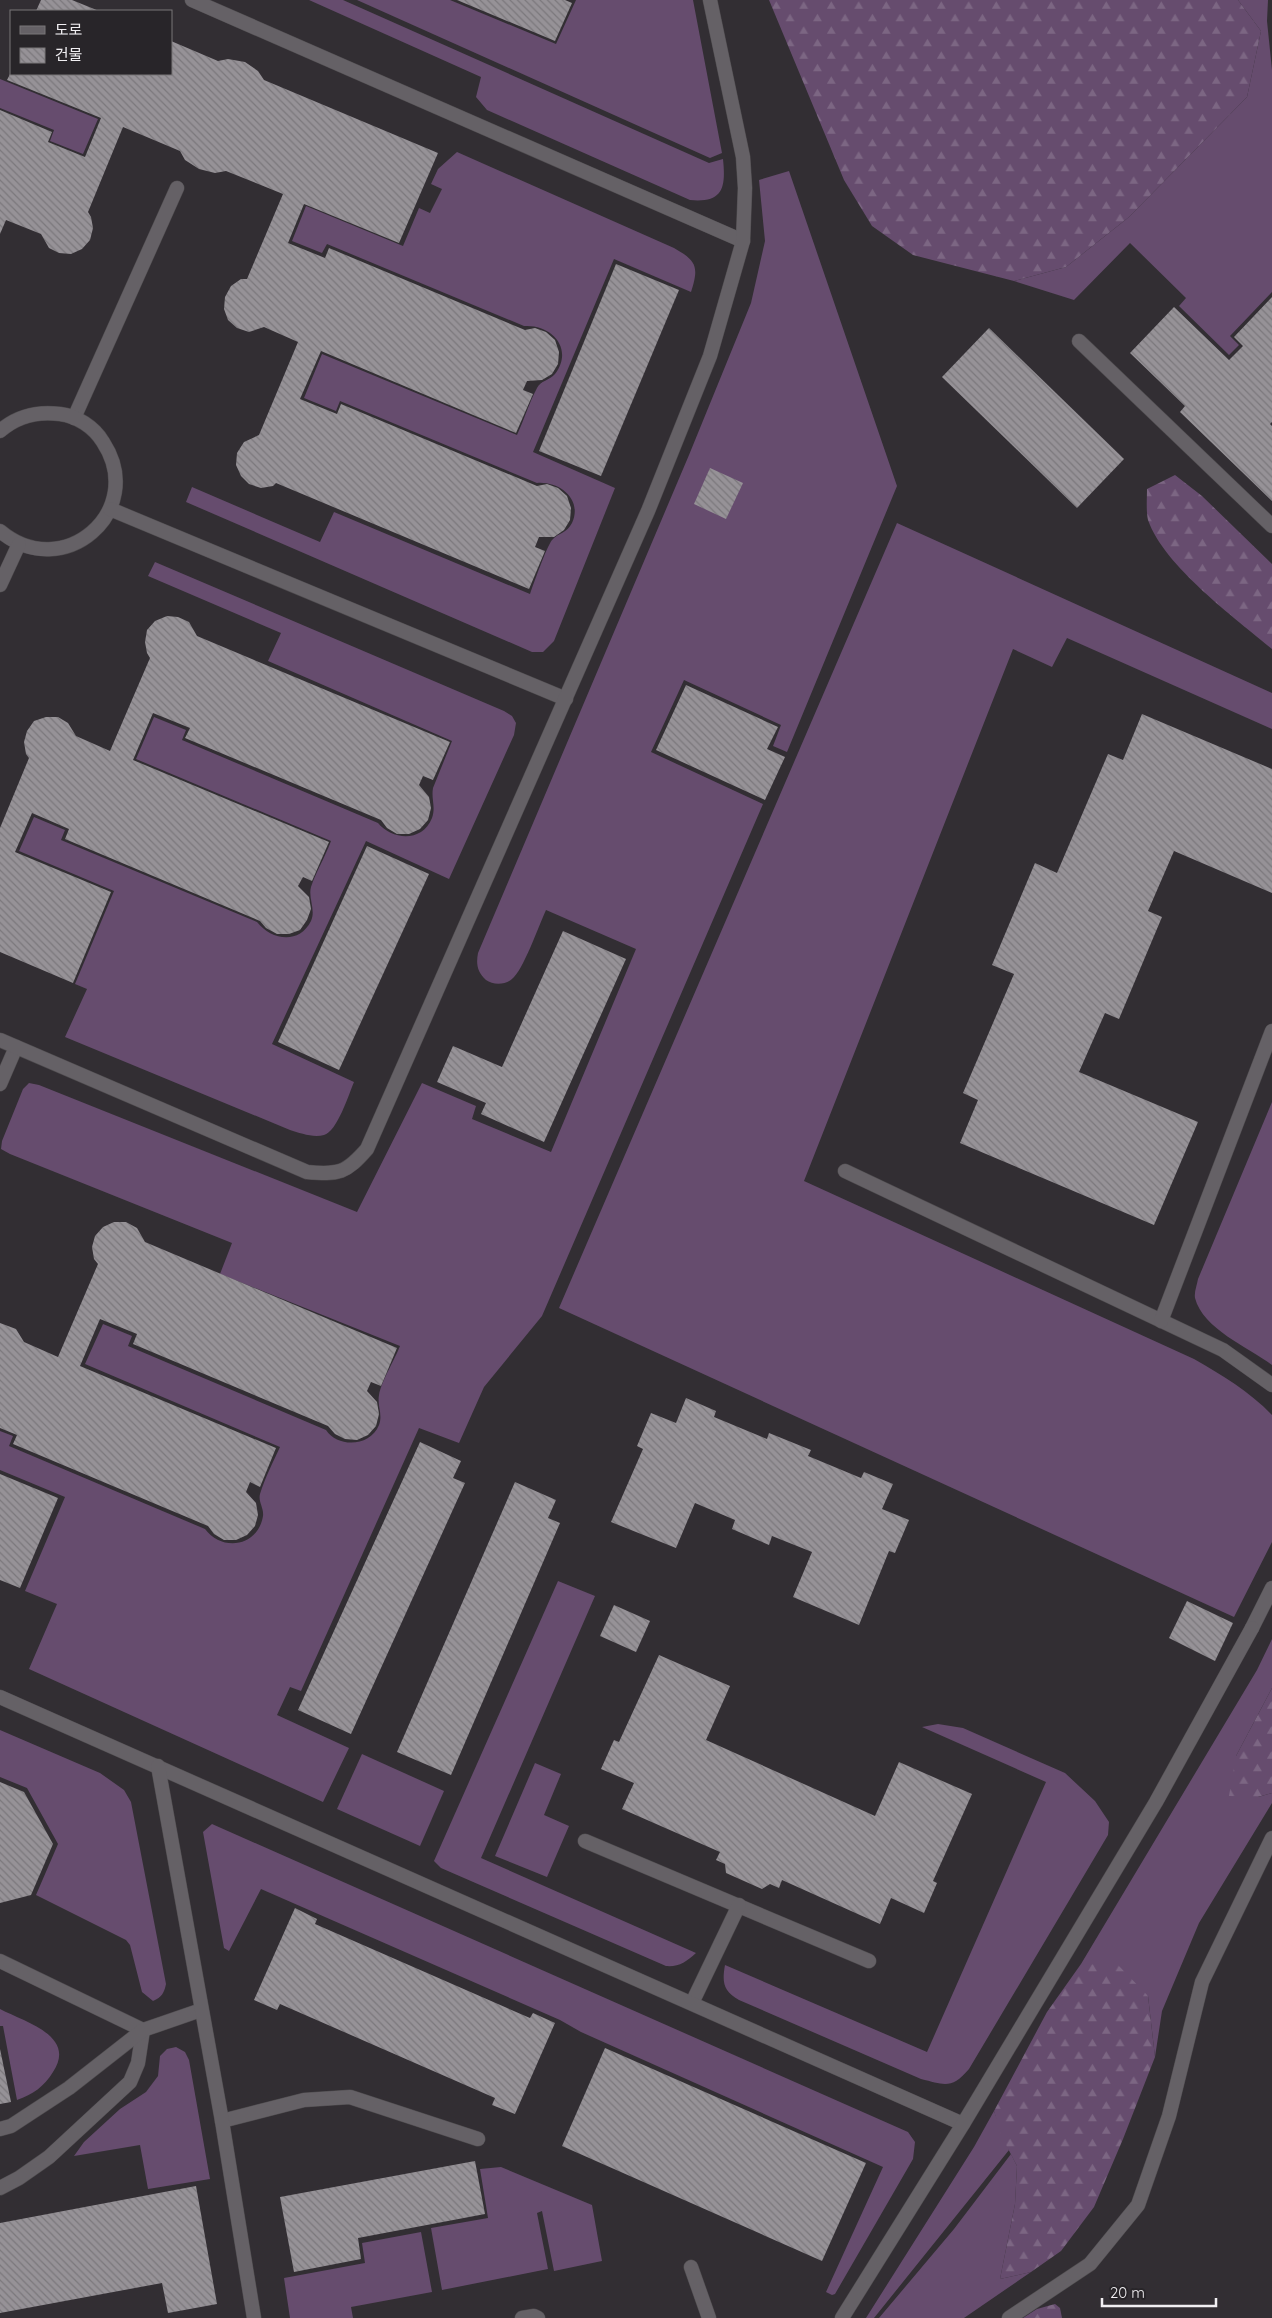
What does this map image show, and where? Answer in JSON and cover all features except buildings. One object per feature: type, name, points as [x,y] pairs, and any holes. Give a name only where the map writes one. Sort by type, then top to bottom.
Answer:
[{"type":"street","points":[[192,0],[742,241]]},
{"type":"street","points":[[0,1040],[307,1172],[330,1174],[351,1166],[367,1148],[648,511],[710,356],[742,241],[745,188],[743,157],[710,0]]},
{"type":"street","points":[[74,418],[177,188]]},
{"type":"street","points":[[1080,341],[1272,526]]},
{"type":"street","points":[[0,431],[27,415],[36,414],[56,413],[84,422],[99,435],[109,451],[115,470],[116,490],[110,508],[100,526],[85,538],[68,547],[48,550],[28,548],[10,540],[0,531]]},
{"type":"street","points":[[110,508],[566,699]]},
{"type":"street","points":[[0,585],[19,544]]},
{"type":"street","points":[[1161,1320],[1271,1035]]},
{"type":"street","points":[[0,1084],[16,1047]]},
{"type":"street","points":[[845,1171],[1223,1350],[1272,1385]]},
{"type":"street","points":[[842,2318],[963,2124],[1156,1802],[1272,1588]]},
{"type":"street","points":[[0,1697],[963,2124]]},
{"type":"street","points":[[158,1766],[222,2120],[254,2318]]},
{"type":"street","points":[[1010,2318],[1090,2264],[1138,2205],[1169,2116],[1202,1982],[1272,1838]]},
{"type":"street","points":[[585,1841],[869,1961]]},
{"type":"street","points":[[692,2003],[739,1905]]},
{"type":"street","points":[[0,1961],[143,2030]]},
{"type":"street","points":[[0,2129],[12,2126],[69,2088],[143,2030],[201,2010]]},
{"type":"street","points":[[0,2188],[19,2178],[49,2157],[130,2082],[138,2063],[143,2030]]},
{"type":"street","points":[[222,2120],[304,2100],[350,2097],[478,2139]]},
{"type":"street","points":[[691,2267],[709,2318]]},
{"type":"street","points":[[522,2318],[534,2316],[538,2318]]},
{"type":"green space","points":[[309,0],[343,0],[709,163],[723,159],[723,186],[716,196],[709,199],[690,200],[487,110],[476,97],[481,77]]},
{"type":"green space","points":[[357,0],[450,0],[556,44],[576,0],[693,0],[722,153],[710,158]]},
{"type":"green space","points":[[769,0],[1238,0],[1261,31],[1247,97],[1129,217],[1066,267],[1014,281],[913,255],[872,226],[844,180]]},
{"type":"green space","points":[[1238,0],[1268,0],[1267,21],[1272,70],[1272,292],[1230,336],[1239,345],[1229,355],[1179,306],[1186,298],[1130,243],[1074,300],[1014,281],[1066,267],[1129,217],[1247,97],[1261,31]]},
{"type":"green space","points":[[0,79],[98,119],[83,154],[50,141],[54,130],[0,108]]},
{"type":"green space","points":[[457,152],[674,248],[692,261],[695,271],[691,292],[614,259],[533,452],[615,488],[554,641],[543,652],[532,652],[186,502],[192,487],[320,542],[334,512],[530,594],[549,544],[554,538],[568,529],[572,523],[575,514],[574,506],[572,499],[567,493],[561,488],[545,483],[537,483],[340,401],[336,411],[304,398],[322,354],[517,435],[538,386],[555,374],[562,356],[561,347],[551,334],[543,329],[534,326],[524,326],[327,244],[322,253],[292,241],[306,206],[403,246],[419,208],[430,213],[442,189],[431,184],[438,169]]},
{"type":"green space","points":[[789,171],[897,486],[787,752],[773,746],[781,725],[684,680],[651,752],[763,804],[542,1316],[484,1387],[459,1443],[419,1428],[301,1691],[290,1687],[277,1715],[349,1748],[323,1802],[29,1669],[57,1604],[25,1591],[65,1497],[0,1470],[0,1431],[13,1436],[9,1446],[205,1529],[221,1541],[238,1543],[247,1540],[260,1526],[263,1513],[260,1494],[280,1447],[85,1364],[103,1324],[132,1336],[128,1346],[326,1430],[331,1436],[346,1442],[361,1441],[369,1438],[379,1425],[380,1390],[400,1346],[220,1274],[232,1243],[10,1154],[1,1149],[2,1141],[23,1089],[29,1083],[39,1085],[357,1212],[422,1083],[476,1106],[472,1119],[551,1152],[636,949],[546,910],[521,967],[509,981],[499,984],[486,980],[478,968],[478,953],[689,455],[751,303],[765,241],[759,180]]},
{"type":"green space","points":[[1175,475],[1202,496],[1272,564],[1272,649],[1202,590],[1169,555],[1156,537],[1148,520],[1147,489]]},
{"type":"green space","points":[[897,523],[1272,693],[1272,729],[1067,638],[1052,667],[1013,649],[804,1181],[1194,1359],[1245,1391],[1272,1415],[1272,1542],[1234,1617],[559,1308]]},
{"type":"green space","points":[[155,562],[504,711],[512,716],[516,723],[514,735],[449,879],[366,841],[272,1044],[354,1082],[338,1120],[329,1132],[324,1135],[311,1136],[290,1130],[65,1037],[87,989],[75,984],[114,891],[19,851],[34,817],[65,830],[61,840],[257,922],[270,933],[277,936],[292,937],[306,929],[311,921],[313,913],[310,895],[311,887],[331,841],[136,759],[154,717],[186,730],[182,740],[378,823],[391,833],[406,836],[421,832],[432,818],[434,810],[433,788],[452,741],[268,661],[281,633],[148,576]]},
{"type":"green space","points":[[1272,1102],[1272,1365],[1228,1336],[1207,1319],[1195,1298],[1195,1291],[1198,1279]]},
{"type":"green space","points":[[558,1581],[595,1596],[481,1858],[696,1953],[679,1965],[666,1966],[441,1868],[434,1861]]},
{"type":"green space","points":[[1272,1639],[1272,1688],[1236,1756],[1258,1797],[1272,1793],[1272,1803],[1199,1923],[1162,2011],[1155,2057],[1148,1996],[1081,1964],[1257,1670]]},
{"type":"green space","points":[[1272,1688],[1272,1793],[1258,1797],[1229,1796],[1236,1756]]},
{"type":"green space","points":[[938,1724],[963,1728],[1065,1773],[1095,1801],[1109,1822],[1108,1835],[969,2069],[958,2080],[948,2084],[921,2079],[739,2000],[730,1993],[724,1981],[725,1965],[927,2052],[1046,1782],[922,1727]]},
{"type":"green space","points":[[0,1730],[100,1773],[124,1790],[131,1802],[166,1984],[159,1998],[153,2001],[142,1992],[130,1945],[126,1940],[36,1895],[58,1844],[27,1788],[0,1777]]},
{"type":"green space","points":[[362,1754],[444,1791],[420,1846],[337,1809]]},
{"type":"green space","points":[[535,1763],[561,1774],[544,1815],[569,1826],[547,1877],[495,1856]]},
{"type":"green space","points":[[212,1824],[908,2132],[915,2142],[913,2159],[835,2294],[832,2295],[826,2292],[883,2167],[581,2032],[560,2020],[261,1889],[229,1951],[224,1948],[203,1832]]},
{"type":"green space","points":[[1081,1964],[1118,1965],[1148,1996],[1155,2057],[1094,2207],[1061,2251],[1031,2272],[1000,2279],[1015,2204],[1017,2166],[1002,2137],[994,2111],[1047,2012]]},
{"type":"green space","points":[[0,2009],[45,2032],[58,2049],[59,2059],[46,2082],[33,2092],[17,2100],[3,2026],[0,2026]]},
{"type":"green space","points":[[176,2047],[185,2052],[189,2060],[210,2179],[148,2189],[140,2145],[74,2156],[84,2142],[120,2109],[146,2092],[158,2076],[160,2056],[167,2049]]},
{"type":"green space","points":[[994,2111],[1009,2150],[874,2318],[866,2318],[974,2147]]},
{"type":"green space","points":[[1011,2154],[1017,2166],[1015,2204],[1000,2279],[1031,2272],[964,2318],[879,2318],[954,2229]]},
{"type":"green space","points":[[501,2167],[592,2205],[602,2261],[554,2271],[542,2211],[537,2213],[548,2269],[442,2290],[431,2228],[488,2218],[480,2169]]},
{"type":"green space","points":[[421,2232],[432,2292],[351,2307],[353,2318],[290,2318],[284,2278],[365,2263],[362,2243]]},
{"type":"green space","points":[[1055,2304],[1060,2308],[1062,2318],[1023,2318],[1037,2309]]}]
